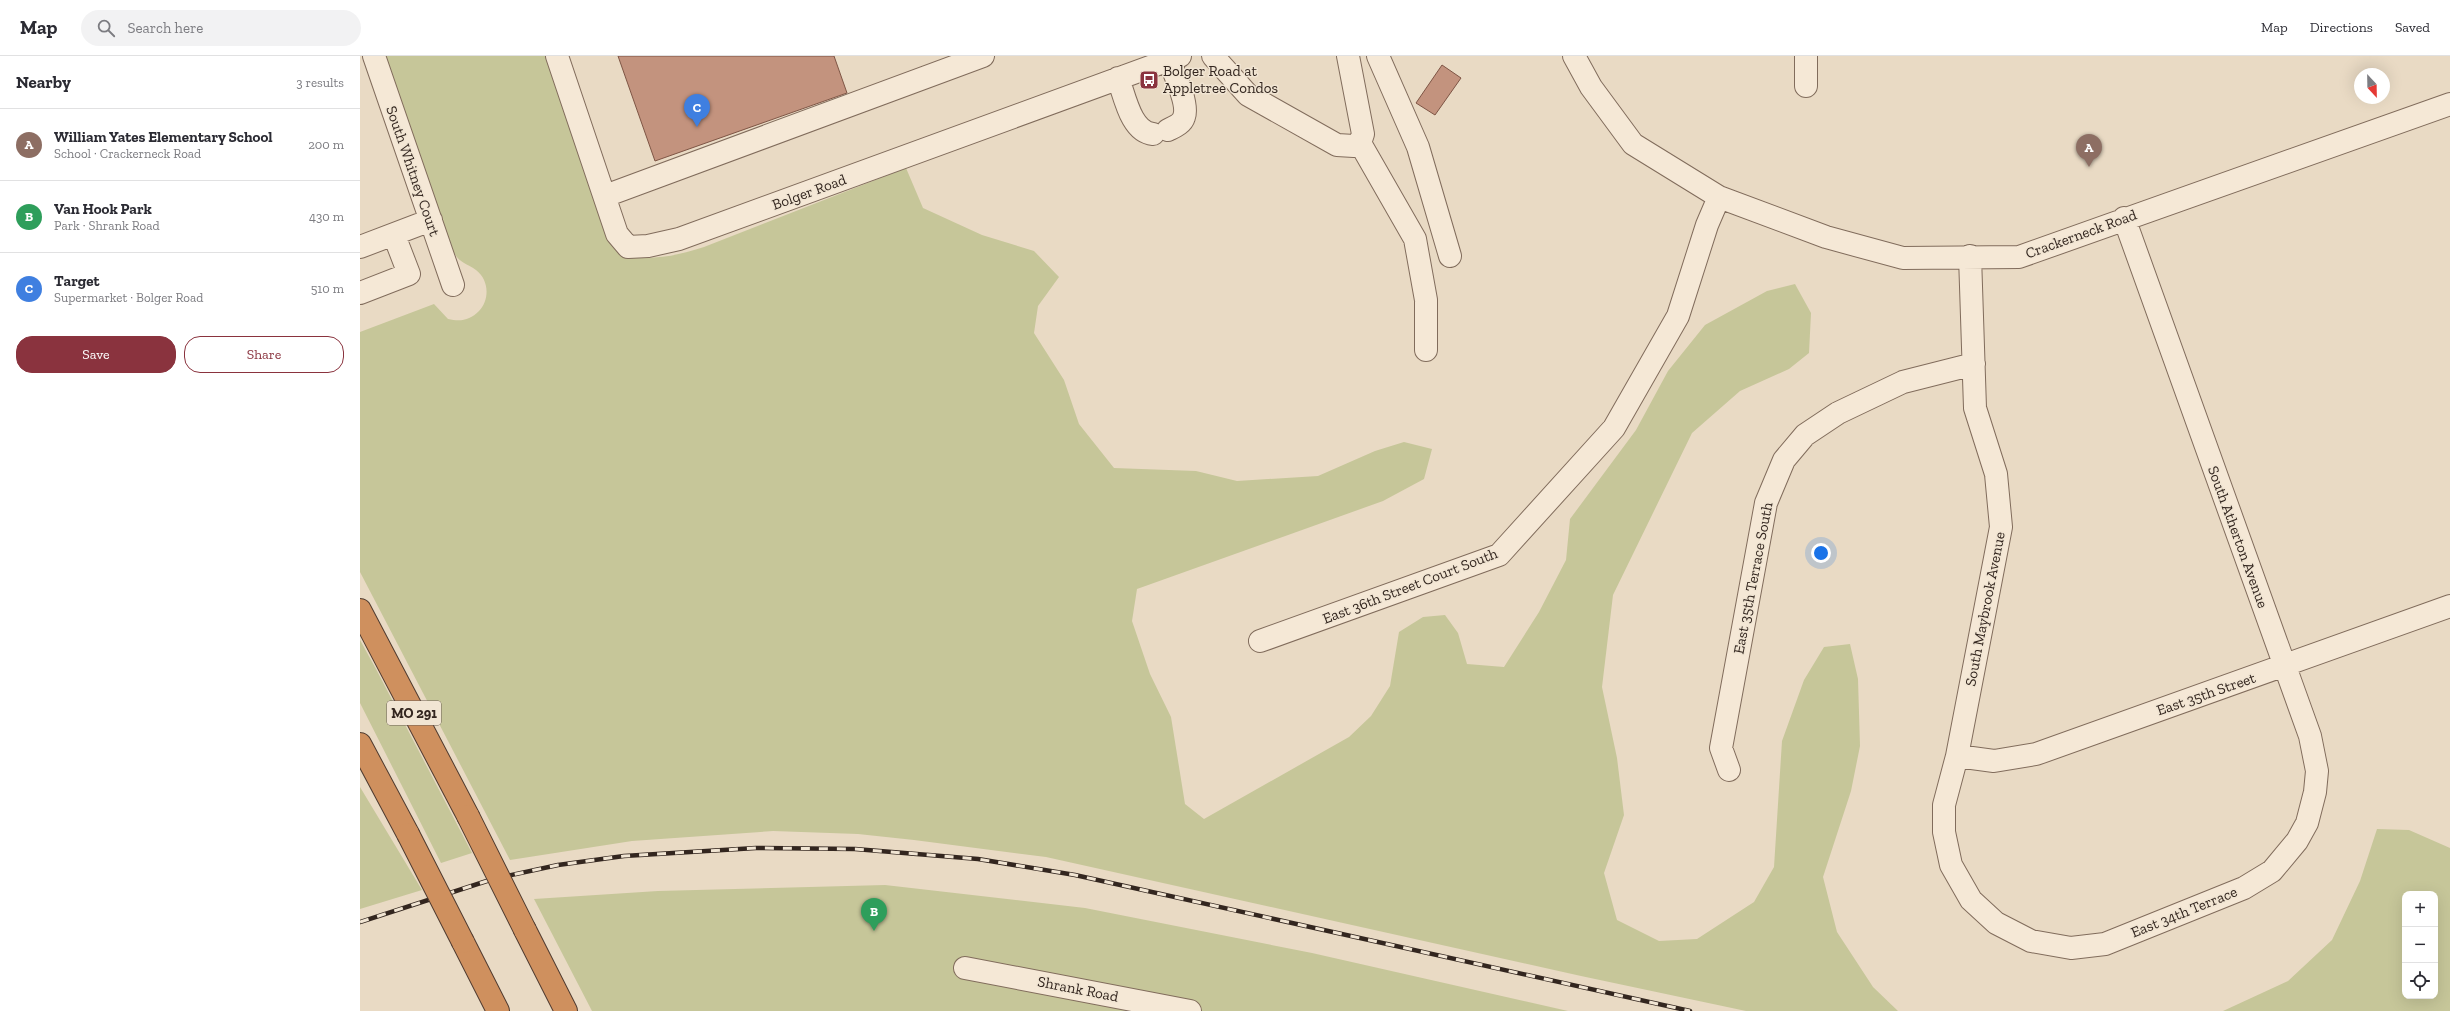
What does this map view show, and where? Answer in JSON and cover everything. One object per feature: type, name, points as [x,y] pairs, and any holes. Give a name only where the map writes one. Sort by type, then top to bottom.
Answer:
[{"type":"highway","name":"MO 291","points":[[360,610],[468,816],[566,1011]]},
{"type":"highway","points":[[360,744],[408,834],[498,1011]]},
{"type":"street","name":"South Whitney Court","points":[[374,56],[453,285]]},
{"type":"street","name":"Bolger Road","points":[[558,56],[618,234],[628,247],[648,246],[679,239],[1175,58]]},
{"type":"street","points":[[605,196],[983,56]]},
{"type":"street","points":[[1213,56],[1232,80],[1248,95],[1337,145],[1354,146],[1360,143]]},
{"type":"street","points":[[1348,56],[1362,134],[1360,143],[1415,239],[1426,300],[1426,350]]},
{"type":"street","points":[[1378,56],[1418,147],[1450,256]]},
{"type":"street","name":"Crackerneck Road","points":[[1574,56],[1591,87],[1633,144],[1719,198],[1826,237],[1902,258],[1970,256],[2019,257],[2124,218],[2450,104]]},
{"type":"street","points":[[1806,56],[1806,86]]},
{"type":"street","points":[[1118,78],[1137,126],[1144,133],[1160,132],[1179,124],[1184,117],[1185,104],[1175,58]]},
{"type":"street","name":"East 36th Street Court South","points":[[1260,641],[1499,555],[1614,428],[1678,316],[1707,224],[1719,198]]},
{"type":"street","name":"South Atherton Avenue","points":[[2124,218],[2310,736],[2317,771],[2315,792],[2307,823],[2286,856]]},
{"type":"street","points":[[360,247],[431,220]]},
{"type":"street","points":[[360,292],[409,274],[394,234]]},
{"type":"street","name":"South Maybrook Avenue","points":[[1944,819],[1944,805],[1957,756],[2001,527],[1996,474],[1975,408],[1970,256]]},
{"type":"street","name":"East 35th Terrace South","points":[[1729,770],[1721,748],[1766,502],[1784,460],[1805,435],[1838,414],[1903,382],[1974,364]]},
{"type":"street","name":"East 35th Street","points":[[1957,756],[1994,761],[2036,754],[2285,667],[2450,606]]},
{"type":"street","name":"East 34th Terrace","points":[[1944,819],[1944,832],[1951,865],[1971,900],[1996,923],[2032,942],[2071,948],[2105,944],[2244,888],[2272,871],[2286,856]]},
{"type":"street","name":"Shrank Road","points":[[965,968],[1190,1011]]},
{"type":"green space","points":[[383,56],[547,56],[630,257],[649,258],[668,256],[704,247],[906,168],[923,208],[982,235],[1034,251],[1059,277],[1038,306],[1034,333],[1064,380],[1079,424],[1114,468],[1196,471],[1237,481],[1318,476],[1375,451],[1404,442],[1432,449],[1424,479],[1383,501],[1137,589],[1132,621],[1150,674],[1171,717],[1185,804],[1204,819],[1349,737],[1371,716],[1390,686],[1399,632],[1423,617],[1445,615],[1458,633],[1467,664],[1504,667],[1539,612],[1566,560],[1570,519],[1636,430],[1668,371],[1705,325],[1767,291],[1795,284],[1811,313],[1809,353],[1789,369],[1740,391],[1692,433],[1613,595],[1602,687],[1617,758],[1624,815],[1604,873],[1617,920],[1659,941],[1697,939],[1754,902],[1774,867],[1782,741],[1804,680],[1824,647],[1850,644],[1858,679],[1860,746],[1851,791],[1823,877],[1837,932],[1873,987],[1898,1011],[1746,1011],[1581,976],[1046,857],[914,840],[858,834],[773,831],[632,841],[510,860],[360,572],[360,332],[434,304],[448,319],[465,320],[479,311],[483,306],[486,295],[486,284],[484,279],[476,270],[460,260],[453,251]]},
{"type":"green space","points":[[360,640],[472,853],[441,863],[360,703]]},
{"type":"green space","points":[[360,787],[422,890],[360,909]]},
{"type":"green space","points":[[2377,829],[2409,830],[2450,848],[2450,1011],[2223,1011],[2288,981],[2332,940],[2360,881]]},
{"type":"green space","points":[[885,885],[1085,908],[1312,953],[1568,1011],[592,1011],[534,899],[658,891]]},
{"type":"building","points":[[618,56],[834,56],[847,93],[655,161]]},
{"type":"building","points":[[1442,65],[1461,78],[1435,115],[1416,103]]},
{"type":"railway","points":[[360,922],[493,879],[558,865],[624,856],[756,848],[855,849],[978,859],[1075,875],[1690,1011]]},
{"type":"place","name":"Bolger Road at Appletree Condos","points":[[1149,80]]},
{"type":"place","name":"Target","points":[[697,127]]},
{"type":"place","name":"William Yates Elementary School","points":[[2089,167]]},
{"type":"place","name":"Van Hook Park","points":[[874,931]]}]
